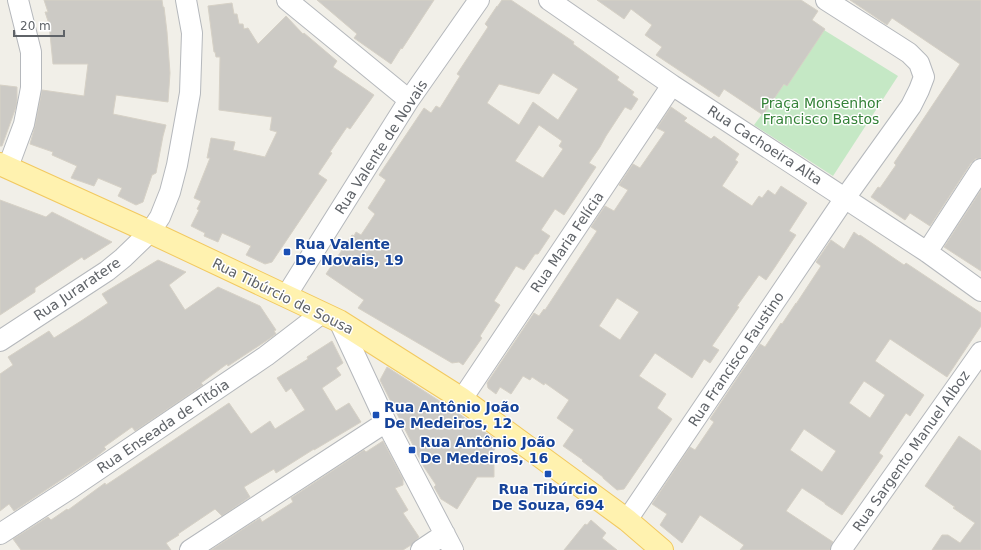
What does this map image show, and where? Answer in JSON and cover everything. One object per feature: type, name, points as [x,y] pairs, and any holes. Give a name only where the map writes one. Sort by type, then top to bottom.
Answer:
[{"type":"main road","name":"Rua Tibúrcio de Sousa","points":[[4,165],[330,317],[462,399],[626,520],[662,550]]},
{"type":"street","points":[[4,165],[24,124],[31,88],[31,52],[18,0]]},
{"type":"street","name":"Rua Juraratere","points":[[0,341],[107,271],[150,232],[160,217],[172,186],[190,93],[192,33],[186,0]]},
{"type":"street","points":[[287,0],[410,100]]},
{"type":"street","name":"Rua Valente de Novais","points":[[286,296],[410,100],[479,0]]},
{"type":"street","name":"Rua Cachoeira Alta","points":[[549,0],[672,85],[927,252],[981,291]]},
{"type":"street","name":"Rua Francisco Faustino","points":[[626,520],[845,198],[912,106],[920,90],[924,77],[919,63],[895,44],[826,0]]},
{"type":"street","name":"Rua Maria Felícia","points":[[462,399],[672,85]]},
{"type":"street","points":[[927,252],[981,169]]},
{"type":"street","points":[[330,317],[449,542],[421,550]]},
{"type":"street","name":"Rua Enseada de Titóia","points":[[0,534],[71,488],[266,356],[330,317]]},
{"type":"street","name":"Rua Sargento Manuel Alboz","points":[[841,550],[981,352]]},
{"type":"street","points":[[190,550],[386,422]]},
{"type":"green space","name":"Praça Monsenhor Francisco Bastos","points":[[824,30],[898,76],[833,176],[754,125]]},
{"type":"building","points":[[44,0],[162,0],[167,32],[170,73],[168,102],[116,95],[113,114],[166,125],[156,173],[152,175],[143,202],[136,205],[118,196],[122,188],[98,178],[94,186],[71,178],[77,166],[52,155],[53,152],[30,144],[42,90],[84,96],[88,64],[53,64],[49,24],[45,12],[48,12]]},
{"type":"building","points":[[317,0],[434,0],[391,64],[354,38],[357,34]]},
{"type":"building","points":[[502,0],[511,0],[574,42],[573,44],[619,77],[617,80],[634,92],[632,95],[638,99],[631,110],[625,107],[606,136],[589,163],[596,167],[564,215],[555,209],[541,230],[550,236],[538,254],[535,254],[524,270],[516,266],[494,301],[500,305],[480,336],[482,338],[463,365],[459,362],[452,363],[358,308],[364,300],[326,274],[352,235],[354,236],[356,232],[361,235],[375,214],[368,208],[386,180],[379,175],[424,108],[431,113],[436,106],[440,108],[460,76],[457,74],[488,27],[485,24]],"holes":[[[553,73],[578,89],[558,120],[533,102],[519,125],[487,103],[499,84],[539,94]],[[539,125],[562,141],[559,146],[563,149],[543,178],[515,161]]]},
{"type":"building","points":[[597,0],[801,0],[818,11],[812,20],[825,29],[787,86],[784,84],[763,115],[724,89],[719,97],[656,55],[662,47],[645,35],[652,25],[631,9],[624,19]]},
{"type":"building","points":[[850,0],[981,0],[981,158],[975,159],[971,163],[930,226],[910,213],[905,220],[871,197],[878,187],[880,188],[896,165],[894,163],[960,64],[892,18],[887,25]]},
{"type":"building","points":[[232,3],[234,14],[237,14],[239,24],[243,24],[244,29],[248,28],[258,44],[286,16],[303,34],[304,33],[337,61],[333,67],[374,95],[350,129],[347,127],[330,152],[332,153],[318,174],[327,180],[272,262],[265,264],[246,255],[251,246],[222,233],[218,242],[204,236],[205,233],[191,226],[199,210],[197,209],[201,201],[194,198],[210,158],[207,158],[211,138],[235,142],[233,150],[265,157],[277,132],[270,130],[272,117],[219,110],[220,57],[216,57],[214,52],[208,6]]},
{"type":"building","points":[[0,85],[17,87],[16,107],[2,146],[0,146]]},
{"type":"building","points":[[671,107],[687,118],[684,121],[711,139],[714,136],[739,154],[735,160],[738,162],[722,186],[752,206],[759,196],[762,198],[768,190],[775,195],[781,186],[807,203],[789,231],[796,235],[766,280],[759,275],[737,306],[739,307],[712,346],[719,350],[710,363],[704,359],[692,378],[655,353],[639,376],[666,394],[657,408],[672,419],[624,489],[617,490],[582,461],[583,460],[563,446],[574,430],[557,418],[569,400],[545,383],[544,385],[532,377],[530,380],[523,376],[511,394],[500,387],[496,394],[488,388],[487,383],[534,313],[539,316],[544,309],[545,310],[597,231],[591,227],[605,206],[614,211],[628,190],[619,185],[633,164],[640,168],[665,132],[657,128]],"holes":[[[617,298],[639,312],[620,340],[599,326]]]},
{"type":"building","points":[[981,190],[981,271],[944,247]]},
{"type":"building","points":[[0,200],[46,217],[52,212],[112,242],[84,260],[82,257],[35,288],[35,292],[0,315]]},
{"type":"building","points":[[854,232],[859,236],[860,235],[904,265],[906,263],[981,313],[981,326],[947,377],[890,339],[875,361],[924,395],[910,416],[906,413],[879,453],[883,456],[842,515],[802,488],[786,511],[833,542],[830,550],[740,550],[744,545],[700,515],[682,543],[660,525],[667,514],[652,504],[690,447],[695,450],[714,422],[710,419],[760,344],[765,347],[796,304],[821,266],[816,262],[831,240],[844,249]],"holes":[[[864,381],[885,395],[870,418],[849,403]],[[804,429],[836,451],[822,472],[790,450]]]},
{"type":"building","points":[[158,260],[186,272],[169,285],[185,310],[218,287],[260,306],[276,330],[274,331],[276,334],[228,366],[227,364],[201,383],[203,385],[135,431],[132,427],[104,447],[106,449],[96,457],[14,511],[9,504],[0,511],[0,374],[13,365],[8,357],[49,331],[54,338],[81,321],[108,303],[102,294]]},
{"type":"building","points":[[332,341],[343,363],[336,368],[341,375],[322,388],[336,411],[349,403],[361,422],[276,473],[274,469],[244,487],[250,497],[222,516],[215,509],[166,543],[171,550],[21,550],[13,539],[48,517],[51,520],[67,509],[68,510],[105,483],[106,485],[229,403],[251,434],[270,421],[275,429],[305,410],[291,388],[286,392],[277,378],[308,359],[307,357]]},
{"type":"building","points":[[387,367],[455,411],[499,442],[491,455],[494,457],[494,477],[477,477],[457,509],[441,499],[434,487],[436,485],[424,467],[380,380]]},
{"type":"building","points":[[959,436],[981,451],[981,550],[932,550],[942,535],[948,535],[960,543],[975,523],[925,486]]},
{"type":"building","points":[[383,441],[403,479],[403,485],[395,488],[408,510],[403,513],[419,537],[411,545],[403,550],[211,550],[260,518],[262,522],[293,502],[291,498],[364,450],[366,452]]},
{"type":"building","points":[[591,520],[606,533],[602,538],[617,550],[564,550],[585,524],[587,525]]},
{"type":"place","name":"Rua Valente De Novais, 19","points":[[287,252]]},
{"type":"place","name":"Rua Antônio João De Medeiros, 12","points":[[376,415]]},
{"type":"place","name":"Rua Antônio João De Medeiros, 16","points":[[412,450]]},
{"type":"place","name":"Rua Tibúrcio De Souza, 694","points":[[548,474]]}]
